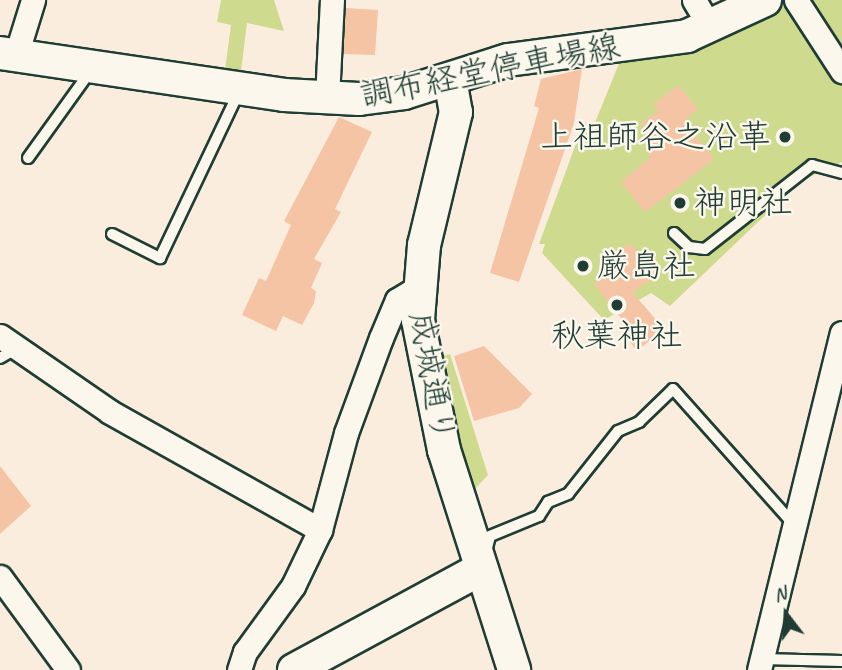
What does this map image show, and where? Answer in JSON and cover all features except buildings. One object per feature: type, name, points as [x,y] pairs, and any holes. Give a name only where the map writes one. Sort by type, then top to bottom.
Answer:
[{"type":"street","points":[[8,54],[33,0]]},
{"type":"street","points":[[327,98],[332,0]]},
{"type":"street","points":[[694,0],[710,27]]},
{"type":"street","name":"調布経堂停車場線","points":[[8,54],[327,98],[404,93],[508,60],[687,36],[765,0]]},
{"type":"street","points":[[796,0],[842,71]]},
{"type":"street","name":"成城通り","points":[[450,79],[456,112],[417,288],[427,380],[481,569],[514,670]]},
{"type":"street","points":[[239,670],[245,652],[293,586],[320,530],[346,433],[397,300],[417,288]]},
{"type":"street","points":[[760,665],[794,526],[835,387],[842,333]]},
{"type":"street","points":[[6,347],[110,412],[320,530]]},
{"type":"street","points":[[294,670],[481,569]]},
{"type":"street","points":[[0,577],[68,670]]},
{"type":"lane","points":[[28,158],[91,77],[92,66]]},
{"type":"lane","points":[[112,234],[160,258],[242,86]]},
{"type":"lane","points":[[674,233],[689,247],[705,249],[812,165],[842,173]]},
{"type":"lane","points":[[481,569],[491,536],[539,516],[548,502],[568,494],[618,431],[639,422],[673,389],[794,526]]},
{"type":"lane","points":[[760,665],[842,661]]},
{"type":"green space","points":[[221,0],[274,0],[284,31],[247,23],[241,71],[225,70],[231,25],[217,22]]},
{"type":"green space","name":"神明社","points":[[796,0],[842,0],[842,162],[801,181],[670,306],[651,293],[604,320],[542,253],[545,244],[539,244],[584,122],[594,125],[620,61],[693,46]]},
{"type":"green space","points":[[450,354],[488,475],[472,492],[435,358]]},
{"type":"place","name":"上祖師谷之沿革","points":[[785,137]]},
{"type":"place","name":"神明社","points":[[680,203]]},
{"type":"place","name":"厳島社","points":[[583,266]]},
{"type":"place","name":"秋葉神社","points":[[617,305]]}]
